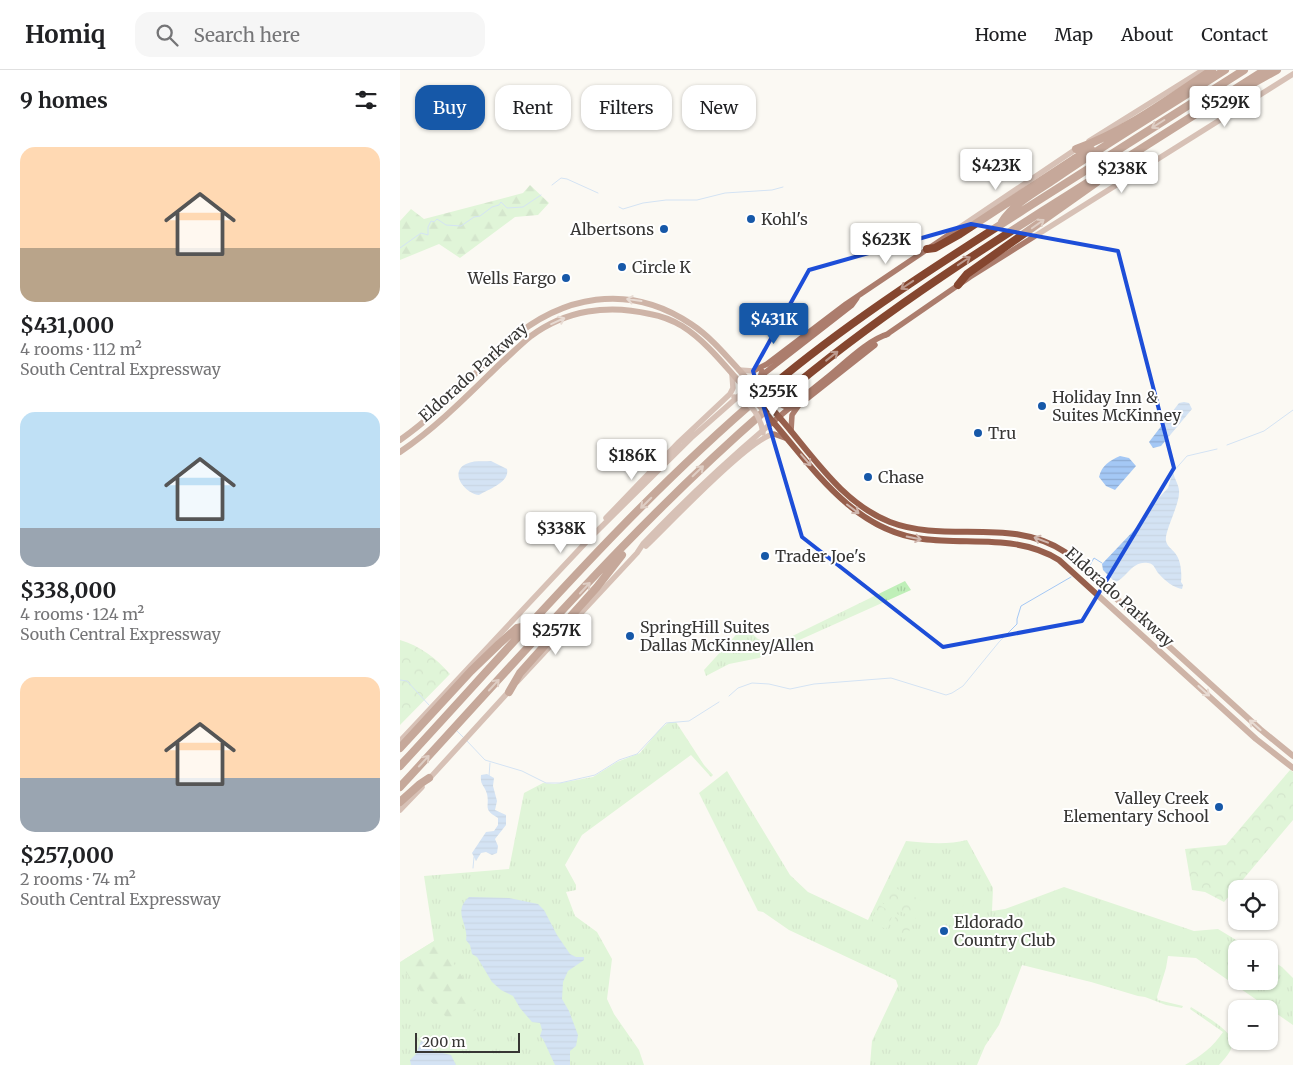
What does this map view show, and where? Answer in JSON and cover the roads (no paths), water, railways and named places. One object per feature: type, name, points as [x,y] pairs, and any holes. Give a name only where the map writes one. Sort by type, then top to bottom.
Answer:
[{"type":"highway","points":[[1076,149],[1136,119],[1212,70]]},
{"type":"highway","points":[[1001,224],[1009,211],[1120,135],[1225,70]]},
{"type":"highway","points":[[400,766],[661,487],[758,398],[865,314],[935,266],[1244,70]]},
{"type":"highway","points":[[400,787],[658,510],[754,420],[849,343],[917,293],[1265,70]]},
{"type":"highway","points":[[1230,92],[1251,84],[1277,70]]},
{"type":"highway","points":[[927,249],[935,248],[960,234],[1074,159],[1120,135]]},
{"type":"highway","points":[[958,285],[967,274],[1102,178],[1115,165]]},
{"type":"highway","points":[[508,692],[520,673],[597,587],[639,537],[658,510]]},
{"type":"highway","points":[[400,748],[428,713],[471,671],[517,628],[531,625]]},
{"type":"highway","points":[[400,802],[429,778]]},
{"type":"main road","points":[[739,370],[751,372],[767,364],[831,315],[927,249],[1076,149],[1203,70]]},
{"type":"main road","points":[[720,404],[733,397],[743,396],[759,399],[777,407],[793,407],[888,334],[958,285],[1293,74]]},
{"type":"main road","name":"Eldorado Parkway","points":[[400,440],[427,419],[508,343],[539,318],[577,303],[614,298],[659,306],[715,344],[739,370],[747,385],[759,399],[780,418],[846,494],[859,505],[883,519],[905,526],[925,529],[1017,533],[1046,542],[1073,558],[1263,732],[1293,756]]},
{"type":"main road","points":[[589,539],[690,438],[766,372],[852,305],[857,298]]},
{"type":"main road","name":"Eldorado Parkway","points":[[400,452],[432,428],[517,348],[548,325],[576,314],[613,308],[658,312],[690,327],[732,374],[747,385]]},
{"type":"main road","points":[[508,343],[517,348],[528,335],[541,326],[539,318]]},
{"type":"main road","points":[[400,810],[676,509],[752,439],[862,350],[881,336],[888,334]]},
{"type":"main road","points":[[762,436],[765,420],[759,399],[760,379],[762,371],[767,364]]},
{"type":"main road","points":[[439,702],[621,502],[733,390],[732,374]]},
{"type":"main road","points":[[760,379],[764,388],[777,403],[793,407]]},
{"type":"main road","points":[[733,397],[745,400],[760,419],[762,436]]},
{"type":"main road","name":"Eldorado Parkway","points":[[759,399],[774,423],[842,501],[858,514],[886,530],[922,539],[1015,544],[1048,553],[1064,563],[1256,740],[1293,768]]},
{"type":"main road","points":[[791,431],[793,407]]},
{"type":"main road","points":[[637,553],[762,436],[776,434],[788,440]]},
{"type":"main road","points":[[1015,544],[1017,533]]},
{"type":"main road","points":[[400,742],[428,713]]},
{"type":"water","points":[[1179,403],[1189,403],[1192,409],[1161,446],[1153,448],[1149,442]]},
{"type":"water","points":[[1120,456],[1129,458],[1136,466],[1115,490],[1106,486],[1099,477],[1106,464]]},
{"type":"water","points":[[491,461],[507,469],[505,478],[493,488],[479,495],[468,490],[459,477],[461,468],[472,462]]},
{"type":"water","points":[[1173,471],[1179,493],[1166,541],[1179,559],[1182,589],[1166,581],[1154,566],[1148,563],[1138,564],[1115,582],[1103,570],[1102,564],[1139,525],[1150,507],[1168,488]]},
{"type":"water","points":[[487,774],[494,778],[493,786],[497,801],[495,810],[506,815],[506,825],[495,839],[498,846],[497,853],[492,855],[486,852],[481,853],[476,861],[472,853],[486,832],[494,831],[498,825],[498,818],[488,810],[488,798],[481,781],[481,775]]},
{"type":"water","points":[[469,897],[509,898],[538,904],[544,910],[557,935],[570,954],[576,957],[584,957],[584,960],[568,971],[563,982],[562,999],[569,1011],[578,1035],[576,1046],[570,1051],[570,1065],[555,1065],[540,1036],[542,1030],[540,1023],[532,1022],[513,996],[501,990],[492,982],[477,957],[472,954],[470,945],[466,940],[461,913],[464,902]]},
{"type":"water","points":[[421,1041],[425,1042],[434,1051],[451,1055],[456,1065],[411,1065],[410,1060],[416,1054]]},
{"type":"waterway","points":[[552,185],[561,178],[567,179],[598,193]]},
{"type":"waterway","points":[[619,207],[623,209],[643,203],[666,200],[697,200],[725,193],[772,190],[783,187]]},
{"type":"waterway","points":[[400,248],[421,233],[428,235],[428,227],[431,221],[434,222],[437,219],[446,225],[461,226],[492,207],[499,205],[501,202],[507,208],[523,207],[541,195]]},
{"type":"waterway","points":[[1227,445],[1264,431],[1293,410]]},
{"type":"waterway","points":[[1173,472],[1187,456],[1217,449]]},
{"type":"waterway","points":[[1090,565],[1094,558],[1102,563]]},
{"type":"waterway","points":[[729,696],[738,688],[752,683],[769,684],[790,689],[814,684],[891,678],[946,695],[952,693],[963,686],[999,642],[1017,624],[1021,606],[1071,577]]},
{"type":"waterway","points":[[400,680],[407,681],[429,705]]},
{"type":"waterway","points":[[467,741],[485,760],[522,771],[546,783],[560,783],[595,775],[619,760],[637,754],[666,723],[689,721],[719,702]]},
{"type":"waterway","points":[[456,730],[464,738]]},
{"type":"waterway","points":[[489,776],[490,763]]},
{"type":"waterway","points":[[473,868],[474,857]]},
{"type":"place","name":"Kohl's","points":[[751,219]]},
{"type":"place","name":"Albertsons","points":[[664,229]]},
{"type":"place","name":"Circle K","points":[[622,267]]},
{"type":"place","name":"Wells Fargo","points":[[566,278]]},
{"type":"place","name":"Holiday Inn & Suites McKinney","points":[[1042,406]]},
{"type":"place","name":"Tru","points":[[978,433]]},
{"type":"place","name":"Chase","points":[[868,477]]},
{"type":"place","name":"Trader Joe's","points":[[765,556]]},
{"type":"place","name":"SpringHill Suites Dallas McKinney/Allen","points":[[630,636]]},
{"type":"place","name":"Valley Creek Elementary School","points":[[1219,807]]},
{"type":"place","name":"Eldorado Country Club","points":[[944,931]]}]
